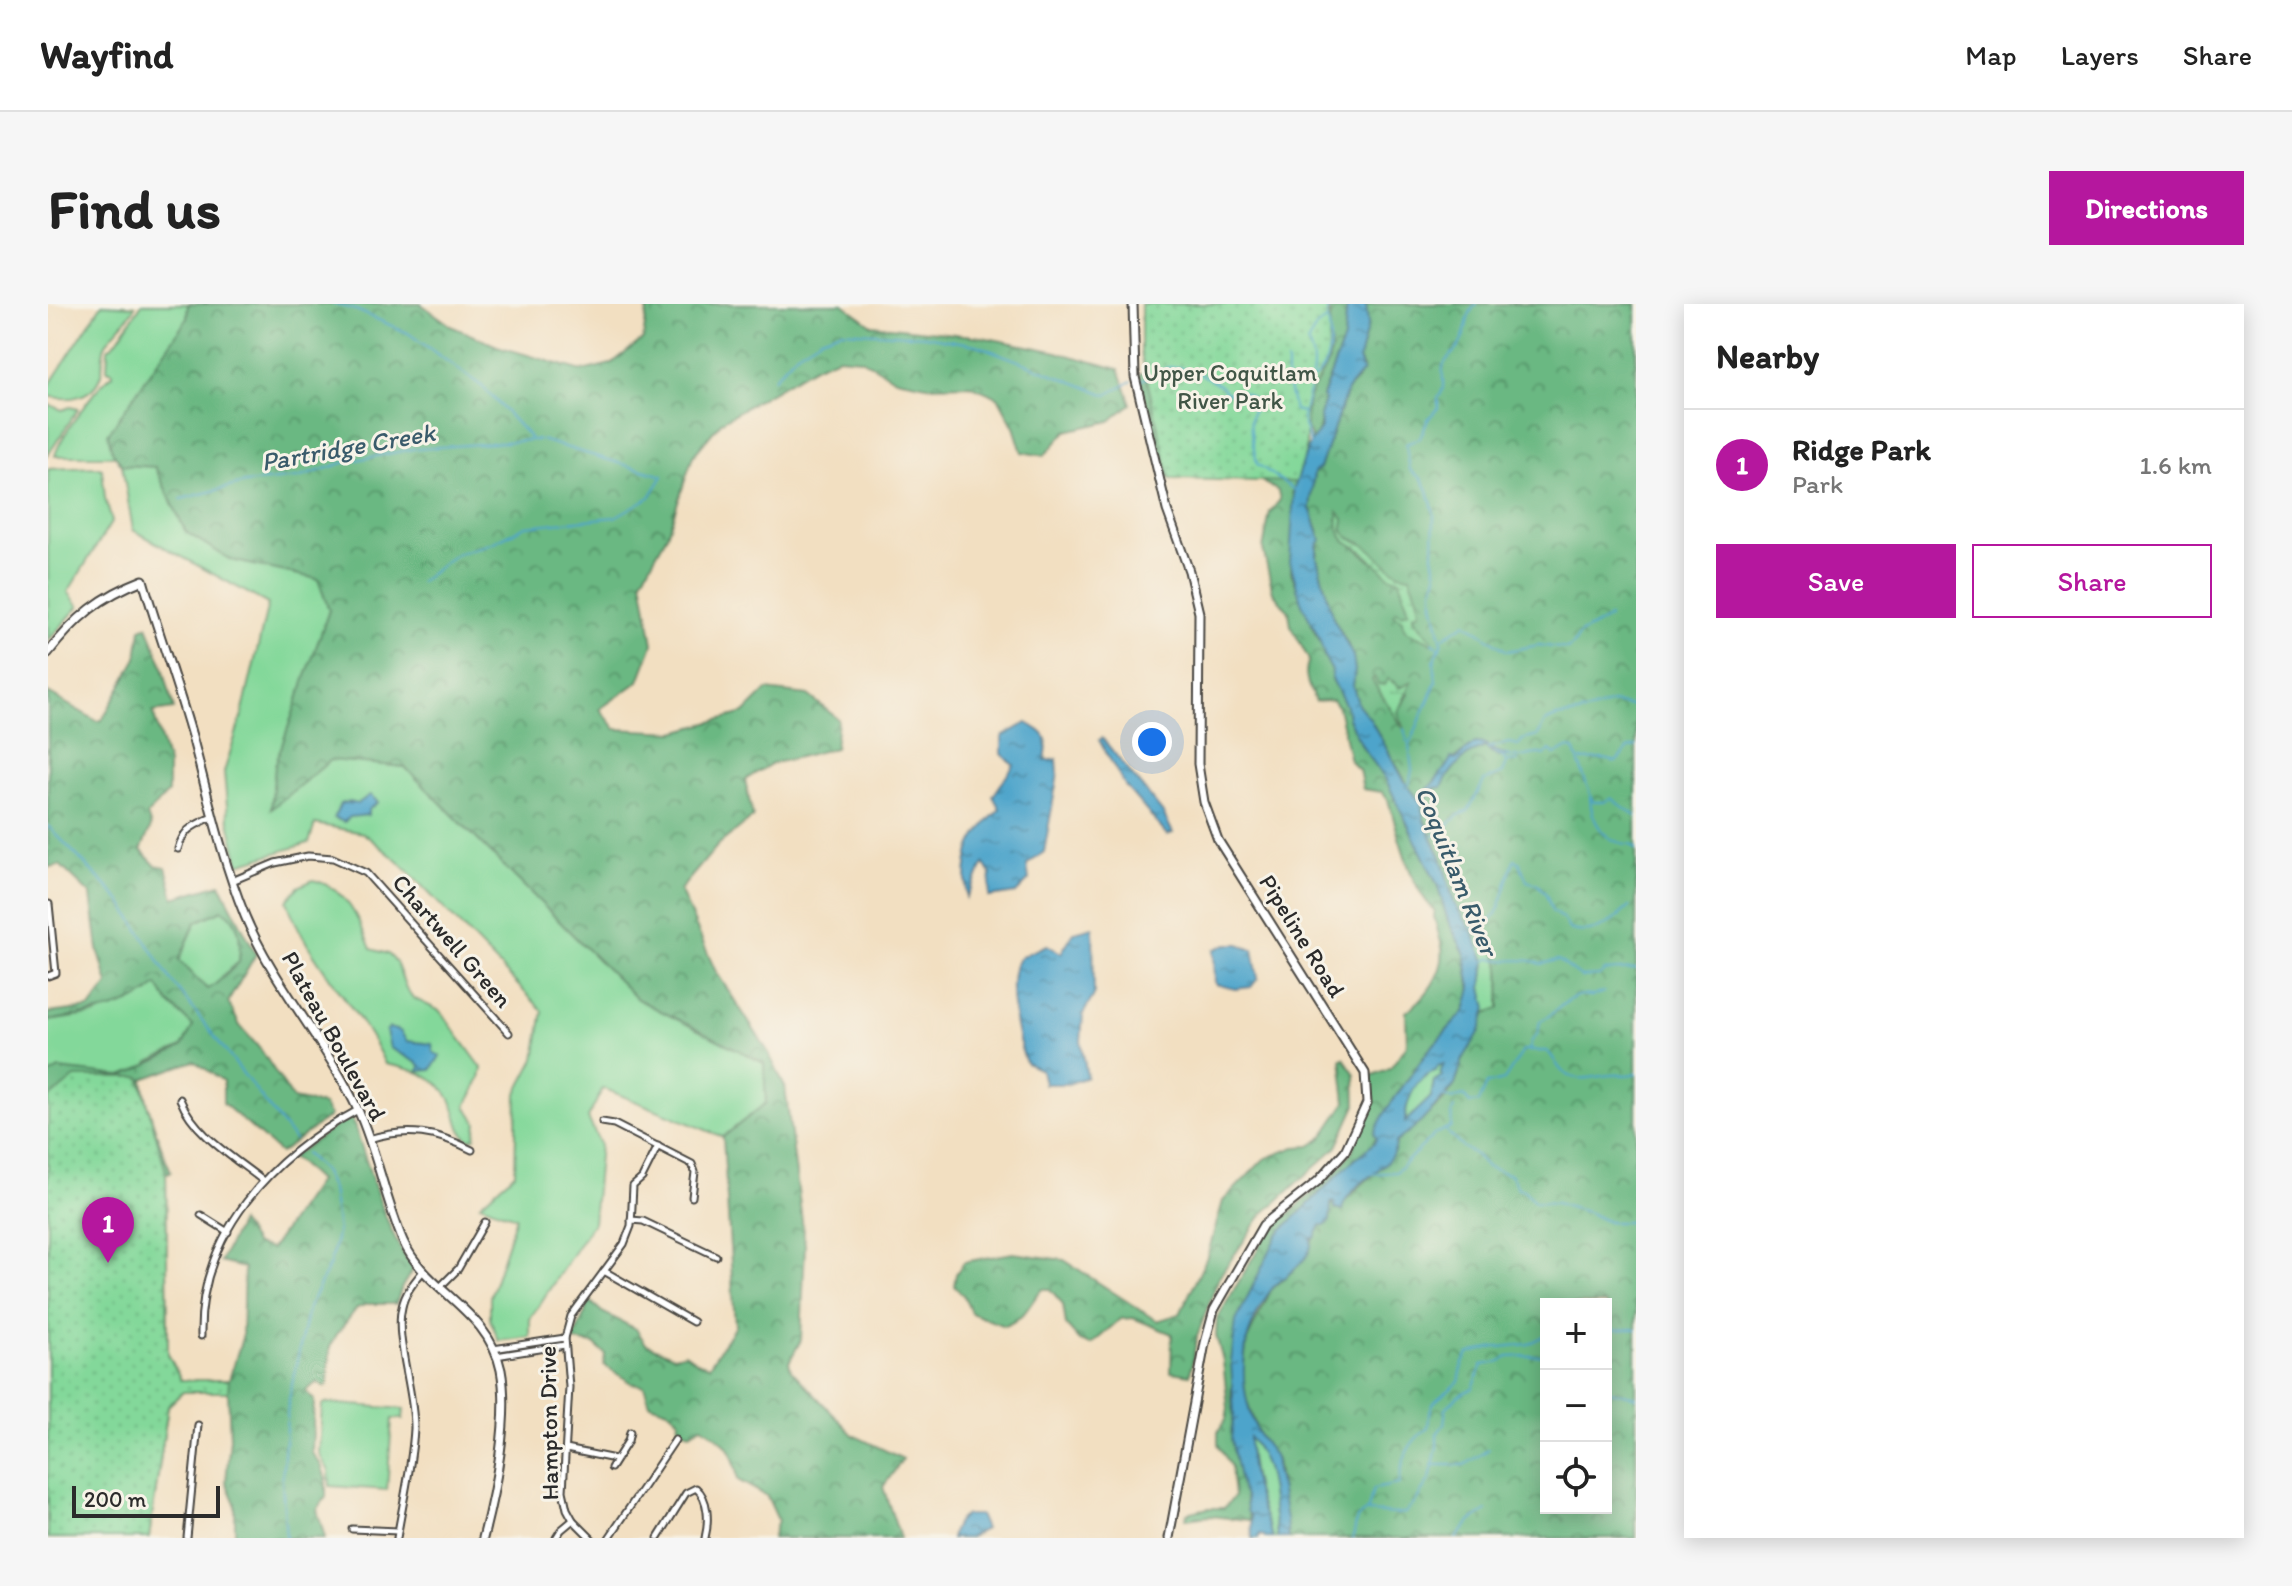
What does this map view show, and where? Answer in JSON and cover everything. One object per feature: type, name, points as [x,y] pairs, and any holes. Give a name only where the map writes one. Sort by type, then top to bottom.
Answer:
[{"type":"street","name":"Pipeline Road","points":[[1133,304],[1135,377],[1167,510],[1189,571],[1199,613],[1198,764],[1204,802],[1218,840],[1365,1073],[1367,1103],[1345,1151],[1318,1181],[1263,1225],[1214,1310],[1205,1343],[1169,1538]]},
{"type":"street","name":"Plateau Boulevard","points":[[48,653],[89,607],[111,593],[143,580],[176,680],[212,817],[247,919],[280,981],[358,1110],[404,1242],[424,1270],[474,1318],[501,1370],[501,1439],[483,1538]]},
{"type":"street","points":[[178,849],[181,836],[191,827],[212,817]]},
{"type":"street","name":"Chartwell Green","points":[[232,881],[275,863],[308,856],[333,858],[366,873],[509,1033]]},
{"type":"street","points":[[48,976],[56,973],[49,904]]},
{"type":"street","points":[[180,1099],[188,1116],[200,1130],[262,1180]]},
{"type":"street","points":[[201,1336],[207,1280],[238,1212],[262,1180],[286,1159],[337,1121],[358,1110]]},
{"type":"street","points":[[602,1122],[614,1124],[692,1164],[695,1172],[692,1197]]},
{"type":"street","points":[[369,1139],[388,1133],[426,1132],[446,1137],[472,1150]]},
{"type":"street","name":"Hampton Drive","points":[[591,1538],[573,1520],[563,1491],[569,1387],[565,1342],[571,1316],[624,1244],[631,1220],[633,1186],[642,1178],[658,1146]]},
{"type":"street","points":[[201,1215],[228,1232]]},
{"type":"street","points":[[631,1220],[643,1221],[716,1256]]},
{"type":"street","points":[[441,1286],[458,1269],[485,1222]]},
{"type":"street","points":[[352,1529],[397,1534],[414,1430],[400,1322],[409,1288],[424,1270]]},
{"type":"street","points":[[604,1271],[693,1322]]},
{"type":"street","points":[[494,1352],[565,1342]]},
{"type":"street","points":[[187,1538],[198,1425]]},
{"type":"street","points":[[611,1468],[628,1441],[630,1432]]},
{"type":"street","points":[[609,1538],[675,1440]]},
{"type":"street","points":[[566,1449],[615,1459]]},
{"type":"street","points":[[658,1538],[686,1493],[696,1488],[702,1493],[706,1507],[705,1538]]},
{"type":"street","points":[[556,1538],[573,1520]]},
{"type":"green space","points":[[102,304],[135,306],[105,346],[102,370],[95,386],[74,398],[48,396],[48,387]]},
{"type":"green space","points":[[142,304],[188,304],[187,318],[112,450],[115,456],[55,456],[80,412],[113,375],[107,370],[108,349]]},
{"type":"green space","points":[[188,304],[421,304],[453,327],[497,346],[582,371],[611,364],[643,339],[648,304],[843,304],[872,325],[982,337],[1053,351],[1119,369],[1131,404],[1110,421],[1066,431],[1044,456],[1022,452],[1014,427],[998,397],[970,385],[932,386],[896,379],[861,359],[838,357],[816,366],[722,421],[693,456],[667,535],[642,580],[653,644],[639,681],[600,709],[616,729],[675,732],[744,713],[767,690],[808,695],[838,719],[835,748],[771,764],[745,780],[753,817],[718,845],[680,890],[715,970],[767,1050],[785,1087],[805,1245],[801,1340],[789,1362],[791,1370],[853,1435],[903,1459],[883,1487],[900,1538],[772,1538],[778,1520],[767,1496],[738,1480],[734,1461],[723,1442],[702,1426],[690,1433],[678,1429],[679,1420],[668,1410],[650,1404],[644,1386],[632,1383],[604,1365],[605,1354],[594,1344],[573,1341],[590,1301],[602,1312],[636,1329],[646,1344],[674,1356],[685,1353],[709,1366],[735,1326],[723,1137],[766,1103],[764,1063],[637,999],[405,767],[331,760],[271,809],[275,765],[329,610],[318,579],[231,560],[186,532],[155,467],[122,465],[112,451],[108,434],[187,319]]},
{"type":"green space","name":"Upper Coquitlam River Park","points":[[1141,304],[1325,304],[1330,319],[1328,359],[1306,403],[1306,447],[1300,482],[1170,479],[1141,354]]},
{"type":"green space","points":[[1328,304],[1347,304],[1344,339],[1322,396],[1325,400],[1318,433],[1312,444],[1305,428],[1308,398],[1329,361],[1329,335],[1327,361],[1320,373],[1331,316]]},
{"type":"green space","points":[[1366,304],[1636,304],[1636,1538],[1288,1538],[1276,1460],[1259,1435],[1246,1399],[1243,1372],[1247,1340],[1271,1290],[1299,1265],[1333,1202],[1343,1203],[1390,1157],[1396,1142],[1448,1094],[1456,1083],[1469,1045],[1486,1013],[1500,1008],[1500,969],[1496,952],[1484,935],[1473,935],[1454,903],[1441,857],[1420,810],[1423,800],[1473,751],[1485,747],[1498,757],[1491,749],[1476,743],[1450,762],[1419,801],[1415,798],[1370,719],[1358,704],[1353,686],[1355,670],[1348,645],[1333,618],[1317,558],[1320,535],[1310,508],[1314,472],[1320,468],[1347,390],[1363,368],[1359,359],[1368,324]],"holes":[[[1337,519],[1344,519],[1342,530],[1346,536],[1363,544],[1406,577],[1418,597],[1414,619],[1431,643],[1425,637],[1414,636],[1402,620],[1402,614],[1409,611],[1399,579],[1343,539]],[[1374,678],[1378,684],[1393,681],[1405,687],[1408,693],[1398,714],[1402,726],[1372,680]]]},
{"type":"green space","points":[[1153,365],[1302,426],[1306,451],[1300,478],[1292,493],[1291,572],[1332,671],[1331,677],[1346,706],[1348,718],[1363,748],[1385,778],[1437,884],[1448,921],[1465,954],[1471,992],[1464,1012],[1428,1051],[1387,1109],[1374,1143],[1327,1185],[1281,1233],[1248,1296],[1231,1362],[1234,1414],[1231,1432],[1250,1520],[1209,1516],[1186,1519],[1187,1513],[1224,1508],[1234,1497],[1231,1467],[1218,1444],[1218,1432],[1228,1408],[1223,1361],[1216,1336],[1217,1319],[1266,1235],[1340,1167],[1352,1151],[1373,1100],[1371,1076],[1390,1068],[1407,1045],[1406,1012],[1433,984],[1441,966],[1442,947],[1435,910],[1426,901],[1412,875],[1388,800],[1382,792],[1363,789],[1359,770],[1350,761],[1338,707],[1332,700],[1315,701],[1306,676],[1309,660],[1291,626],[1289,612],[1273,592],[1263,549],[1270,512],[1280,500],[1278,491],[1261,481],[1199,476],[1166,478],[1139,375]]},
{"type":"green space","points":[[48,404],[62,410],[70,407],[78,409],[48,455]]},
{"type":"green space","points":[[122,465],[155,466],[186,532],[231,560],[318,579],[329,610],[271,808],[331,759],[405,767],[637,999],[764,1063],[766,1103],[723,1137],[603,1088],[588,1118],[600,1144],[593,1223],[530,1319],[530,1337],[499,1341],[490,1319],[490,1297],[516,1217],[480,1204],[515,1173],[517,1093],[535,1059],[543,1011],[398,861],[363,833],[315,824],[309,843],[239,864],[228,817],[224,772],[242,715],[268,604],[133,530]]},
{"type":"green space","points":[[48,469],[102,469],[105,498],[112,521],[68,592],[79,606],[48,641]]},
{"type":"green space","points":[[1338,512],[1344,519],[1342,530],[1351,539],[1369,548],[1397,572],[1410,576],[1420,612],[1414,614],[1414,619],[1433,641],[1431,643],[1409,633],[1402,620],[1393,614],[1409,611],[1400,580],[1389,576],[1361,550],[1343,539]]},
{"type":"green space","points":[[147,626],[162,663],[174,709],[153,712],[168,764],[168,793],[147,815],[151,827],[141,850],[155,865],[166,867],[174,898],[220,884],[256,954],[228,1002],[240,1026],[261,1050],[293,1099],[323,1105],[330,1116],[280,1153],[223,1103],[223,1081],[194,1061],[143,1079],[151,1117],[171,1172],[166,1173],[168,1354],[181,1380],[229,1380],[242,1338],[244,1268],[220,1262],[240,1222],[255,1245],[271,1249],[318,1181],[290,1158],[351,1116],[385,1215],[413,1269],[396,1304],[367,1304],[357,1308],[330,1347],[328,1383],[325,1387],[318,1382],[305,1391],[314,1400],[312,1453],[326,1479],[326,1497],[317,1510],[325,1538],[235,1538],[235,1503],[226,1482],[230,1438],[228,1392],[182,1392],[168,1406],[149,1538],[48,1538],[48,1076],[59,1069],[121,1076],[182,1047],[193,1026],[169,1003],[157,985],[120,1006],[48,1021],[48,1013],[90,1008],[108,984],[98,949],[91,895],[60,865],[48,867],[48,693],[97,721],[102,720],[137,658],[141,629]],"holes":[[[222,910],[229,914],[239,932],[239,962],[207,989],[179,960],[196,922]]]},
{"type":"green space","points":[[1374,677],[1378,684],[1384,685],[1388,679],[1401,688],[1411,682],[1398,712],[1404,729],[1372,680]]},
{"type":"green space","points":[[313,880],[335,890],[343,898],[371,949],[388,954],[396,962],[413,998],[440,1011],[482,1068],[480,1079],[466,1106],[477,1123],[475,1138],[469,1139],[463,1133],[450,1099],[437,1083],[419,1073],[385,1064],[362,1022],[307,944],[287,901],[298,887]]},
{"type":"green space","points":[[222,910],[237,925],[239,962],[214,987],[207,989],[179,961],[196,922]]},
{"type":"green space","points":[[1473,935],[1484,935],[1499,961],[1500,1008],[1486,1013],[1482,987],[1485,961]]},
{"type":"green space","points":[[158,984],[169,1003],[194,1026],[182,1047],[149,1062],[140,1077],[48,1099],[48,1021],[96,1014]]},
{"type":"green space","points":[[1344,1058],[1355,1074],[1356,1105],[1337,1147],[1262,1215],[1219,1277],[1197,1336],[1190,1375],[1171,1372],[1172,1334],[1133,1318],[1120,1319],[1091,1345],[1080,1341],[1066,1325],[1063,1304],[1050,1289],[1042,1289],[1022,1315],[1004,1326],[971,1313],[964,1296],[954,1286],[956,1274],[964,1262],[1013,1253],[1064,1260],[1157,1321],[1180,1314],[1207,1257],[1223,1201],[1264,1159],[1295,1147],[1310,1146],[1321,1139],[1346,1102],[1341,1059]]},
{"type":"green space","points":[[1444,1064],[1442,1076],[1434,1081],[1431,1097],[1406,1123],[1412,1092],[1422,1079]]},
{"type":"green space","points":[[75,1077],[140,1077],[166,1172],[168,1354],[181,1380],[229,1380],[228,1392],[183,1392],[168,1406],[149,1538],[48,1538],[48,1099]]},
{"type":"green space","points":[[322,1405],[404,1409],[403,1419],[392,1419],[387,1490],[330,1486],[329,1471],[319,1454]]},
{"type":"green space","points":[[1248,1436],[1268,1472],[1278,1538],[1273,1538],[1259,1500]]},
{"type":"water","points":[[1347,304],[1366,304],[1368,324],[1359,359],[1363,371],[1347,390],[1320,468],[1314,472],[1310,508],[1321,540],[1317,546],[1317,558],[1333,618],[1353,656],[1353,686],[1358,704],[1419,800],[1451,758],[1456,759],[1475,743],[1486,744],[1508,756],[1498,757],[1485,747],[1471,754],[1454,768],[1442,787],[1434,788],[1421,804],[1424,821],[1441,857],[1454,903],[1472,931],[1485,961],[1482,987],[1487,1008],[1480,1031],[1463,1059],[1455,1085],[1421,1122],[1396,1142],[1388,1160],[1352,1192],[1342,1211],[1335,1209],[1334,1202],[1331,1203],[1330,1221],[1325,1226],[1321,1225],[1315,1238],[1311,1239],[1308,1254],[1276,1284],[1256,1316],[1246,1345],[1245,1391],[1254,1424],[1276,1460],[1288,1538],[1278,1538],[1267,1472],[1249,1437],[1255,1488],[1273,1538],[1260,1534],[1258,1538],[1252,1538],[1251,1516],[1241,1488],[1231,1439],[1234,1414],[1231,1362],[1236,1321],[1278,1234],[1374,1143],[1377,1139],[1374,1133],[1387,1109],[1428,1051],[1465,1011],[1471,988],[1465,954],[1448,921],[1437,884],[1385,778],[1363,748],[1348,718],[1319,638],[1301,602],[1290,562],[1294,489],[1308,447],[1321,428],[1320,416],[1325,400],[1322,397],[1344,339]],"holes":[[[1444,1064],[1440,1073],[1442,1076],[1434,1081],[1431,1097],[1405,1122],[1409,1099],[1417,1085]]]},
{"type":"water","points":[[1027,723],[1045,738],[1045,761],[1057,759],[1058,774],[1044,852],[1027,865],[1029,880],[1016,893],[989,897],[991,874],[984,864],[966,898],[966,870],[971,849],[981,830],[1000,809],[993,796],[1014,765],[1002,754],[1002,737]]},
{"type":"water","points":[[1102,738],[1163,813],[1173,833],[1167,835],[1125,786],[1099,740]]},
{"type":"water","points":[[370,795],[378,802],[368,810],[368,815],[350,817],[344,822],[334,818],[340,804],[357,804]]},
{"type":"water","points":[[1093,927],[1094,995],[1083,1014],[1081,1041],[1087,1077],[1068,1084],[1044,1084],[1041,1070],[1026,1063],[1019,1041],[1012,995],[1014,968],[1019,959],[1047,945],[1061,953],[1074,932]]},
{"type":"water","points":[[1227,944],[1253,949],[1258,978],[1251,987],[1235,989],[1215,984],[1214,950]]},
{"type":"water","points":[[389,1028],[400,1031],[407,1041],[432,1044],[433,1052],[440,1056],[431,1070],[419,1071],[420,1065],[390,1048],[386,1031]]},
{"type":"water","points":[[966,1515],[979,1515],[985,1529],[968,1538],[951,1538],[956,1525]]},
{"type":"waterway","points":[[333,304],[356,310],[408,333],[483,387],[530,438]]},
{"type":"waterway","points":[[1310,444],[1303,419],[1313,371],[1307,343],[1317,326],[1327,320],[1327,304]]},
{"type":"waterway","name":"Coquitlam River","points":[[1409,785],[1412,770],[1409,746],[1436,682],[1434,662],[1442,642],[1433,603],[1437,575],[1433,555],[1434,513],[1422,479],[1410,470],[1406,444],[1420,438],[1428,419],[1438,408],[1444,364],[1459,346],[1476,304]]},
{"type":"waterway","points":[[1314,378],[1324,367],[1329,352],[1328,321]]},
{"type":"waterway","name":"Partridge Creek","points":[[773,379],[797,353],[821,338],[841,331],[925,336],[977,345],[1107,395],[1132,381]]},
{"type":"waterway","points":[[1287,362],[1294,410],[1303,412]]},
{"type":"waterway","name":"Partridge Creek","points":[[1140,380],[1163,369],[1179,368],[1208,378],[1227,393],[1240,392],[1251,396],[1257,403],[1250,424],[1257,464],[1296,491]]},
{"type":"waterway","name":"Partridge Creek","points":[[181,499],[245,483],[298,478],[346,462],[413,449],[532,440],[663,476],[650,497],[615,517],[526,526],[492,543],[456,554],[420,582]]},
{"type":"waterway","points":[[1444,637],[1466,623],[1507,651],[1539,645],[1567,649],[1580,634],[1609,618]]},
{"type":"waterway","points":[[1432,642],[1440,648]]},
{"type":"waterway","points":[[1488,748],[1509,743],[1519,745],[1522,740],[1538,736],[1545,722],[1556,717],[1579,714],[1612,703],[1636,704]]},
{"type":"waterway","points":[[1404,729],[1408,743]]},
{"type":"waterway","points":[[1581,760],[1616,762],[1629,748],[1636,746]]},
{"type":"waterway","points":[[1505,755],[1545,755],[1550,750],[1555,755],[1567,748],[1574,749],[1593,802],[1611,798],[1636,816]]},
{"type":"waterway","points":[[1501,755],[1507,762],[1518,761]]},
{"type":"waterway","name":"Coquitlam River","points":[[1433,836],[1468,811],[1484,781],[1503,773],[1507,762]]},
{"type":"waterway","points":[[1590,797],[1593,814],[1601,830],[1613,840],[1631,844],[1636,849]]},
{"type":"waterway","points":[[48,826],[120,900],[171,980],[294,1140]]},
{"type":"waterway","name":"Coquitlam River","points":[[1471,928],[1483,926],[1495,915],[1515,859],[1520,863],[1527,881],[1537,884],[1546,894],[1552,911],[1564,920],[1569,929],[1594,930],[1610,923],[1630,906]]},
{"type":"waterway","name":"Coquitlam River","points":[[1485,961],[1492,958],[1541,964],[1558,960],[1581,977],[1599,976],[1605,971],[1636,969]]},
{"type":"waterway","points":[[1443,1096],[1451,1099],[1464,1096],[1470,1103],[1479,1102],[1487,1084],[1504,1080],[1523,1051],[1530,1049],[1540,1021],[1576,996],[1594,996],[1604,992]]},
{"type":"waterway","points":[[1529,1051],[1547,1051],[1562,1071],[1574,1078],[1636,1073]]},
{"type":"waterway","points":[[1370,1174],[1396,1172],[1436,1133],[1451,1127],[1454,1108]]},
{"type":"waterway","points":[[1445,1130],[1487,1167],[1511,1175],[1518,1188],[1535,1202],[1556,1203],[1608,1222],[1636,1222]]},
{"type":"waterway","points":[[286,1538],[282,1480],[288,1404],[308,1308],[330,1264],[338,1230],[332,1189],[323,1171],[305,1153]]},
{"type":"waterway","points":[[1612,1330],[1636,1329]]},
{"type":"waterway","points":[[1353,1538],[1357,1518],[1368,1510],[1373,1489],[1399,1484],[1407,1452],[1428,1428],[1433,1405],[1459,1382],[1468,1354],[1529,1344],[1540,1338]]},
{"type":"waterway","points":[[1368,1512],[1405,1513],[1414,1504],[1430,1479],[1437,1434],[1444,1424],[1446,1408],[1458,1396],[1473,1388],[1482,1365],[1500,1362],[1508,1357],[1540,1355]]},
{"type":"waterway","points":[[1612,1391],[1636,1397]]},
{"type":"waterway","points":[[1432,1465],[1465,1465],[1489,1449]]},
{"type":"waterway","points":[[1456,1538],[1471,1521],[1487,1511]]},
{"type":"place","name":"Ridge Park","points":[[108,1263]]}]
